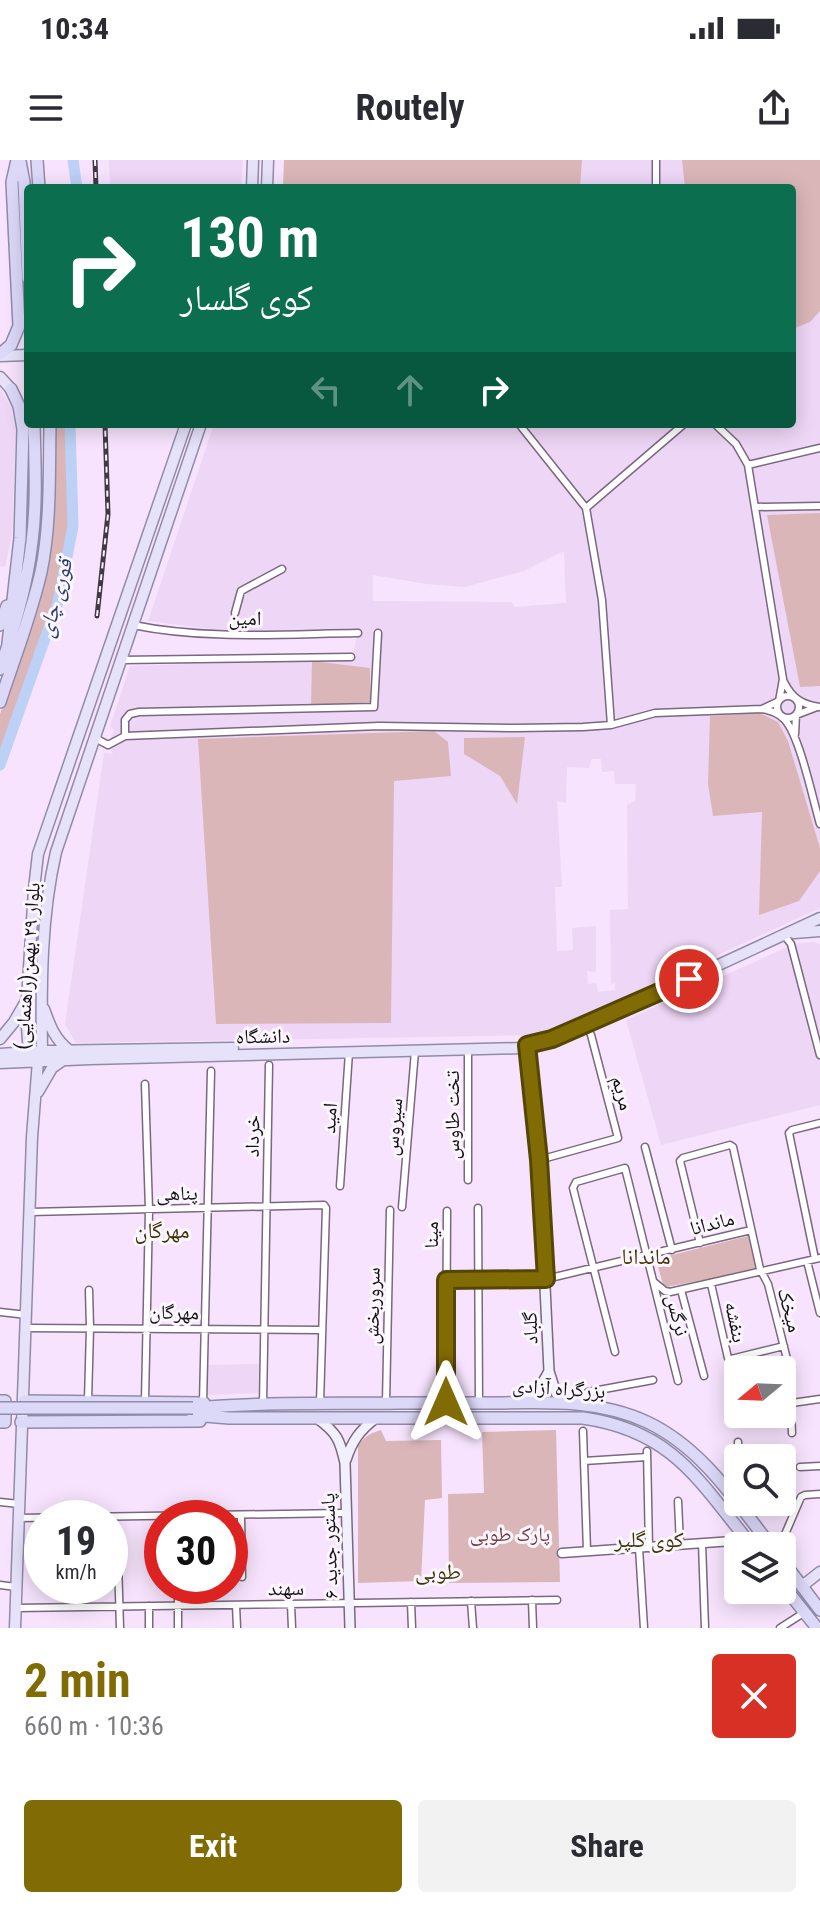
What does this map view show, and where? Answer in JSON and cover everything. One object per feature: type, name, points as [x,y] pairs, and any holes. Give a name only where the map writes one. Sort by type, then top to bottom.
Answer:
[{"type":"highway","points":[[18,160],[24,184]]},
{"type":"highway","points":[[0,355],[24,331],[12,182],[18,160]]},
{"type":"highway","points":[[37,160],[39,184]]},
{"type":"highway","points":[[11,389],[24,396]]},
{"type":"highway","points":[[11,389],[24,417]]},
{"type":"highway","points":[[8,643],[28,428]]},
{"type":"highway","points":[[0,669],[20,607],[30,558],[36,476],[28,428]]},
{"type":"highway","points":[[0,702],[41,570],[47,522],[48,428]]},
{"type":"highway","points":[[0,625],[14,586]]},
{"type":"highway","points":[[0,1401],[5,1401],[5,1422],[0,1422]]},
{"type":"highway","points":[[24,1401],[145,1401],[196,1409]]},
{"type":"highway","points":[[93,1401],[91,1410],[99,1422]]},
{"type":"highway","name":"بزرگراه آزادی","points":[[196,1409],[263,1404],[446,1402],[599,1406],[648,1423],[672,1436],[693,1452],[724,1486]]},
{"type":"highway","points":[[526,1403],[534,1411],[531,1418]]},
{"type":"highway","points":[[544,1418],[545,1403]]},
{"type":"highway","points":[[0,1408],[196,1409]]},
{"type":"highway","points":[[0,1415],[196,1409]]},
{"type":"highway","name":"بزرگراه آزادی","points":[[196,1409],[229,1418],[583,1418],[605,1422],[633,1430],[676,1457],[699,1478],[741,1532]]},
{"type":"highway","points":[[21,1422],[191,1422],[229,1418]]},
{"type":"highway","name":"بزرگراه آزادی","points":[[748,1516],[760,1532]]},
{"type":"highway","points":[[796,1579],[820,1610]]},
{"type":"highway","points":[[796,1601],[817,1628]]},
{"type":"main road","points":[[252,184],[253,160]]},
{"type":"main road","points":[[267,184],[268,160]]},
{"type":"main road","points":[[0,355],[24,355]]},
{"type":"main road","points":[[0,377],[11,389]]},
{"type":"main road","name":"بلوار ٢٩ بهمن(راهنمایی)","points":[[37,1055],[28,1041],[26,1014],[38,854],[185,428]]},
{"type":"main road","name":"بلوار ٢٩ بهمن(راهنمایی)","points":[[37,1055],[44,933],[56,852],[200,428]]},
{"type":"main road","points":[[139,561],[152,566]]},
{"type":"main road","name":"دانشگاه","points":[[67,1055],[527,1045],[586,1025],[820,918]]},
{"type":"main road","name":"دانشگاه","points":[[784,935],[820,931]]},
{"type":"main road","points":[[0,1039],[27,1000]]},
{"type":"main road","points":[[26,1014],[33,1019],[42,1009],[67,1055],[52,1068],[35,1097]]},
{"type":"main road","name":"دانشگاه","points":[[0,1054],[415,1051],[523,1048],[527,1045]]},
{"type":"main road","name":"گلباد","points":[[527,1045],[539,1160],[549,1371]]},
{"type":"main road","points":[[15,1628],[16,1503],[24,1401],[37,1055]]},
{"type":"main road","name":"دانشگاه","points":[[0,1063],[37,1055]]},
{"type":"main road","points":[[526,1403],[543,1384],[549,1371]]},
{"type":"main road","points":[[549,1371],[556,1393],[569,1403]]},
{"type":"main road","name":"پاستور جدید ۶","points":[[345,1463],[351,1443],[361,1429],[377,1417]]},
{"type":"main road","name":"پاستور جدید ۶","points":[[318,1419],[333,1430],[341,1443],[345,1463],[350,1628]]},
{"type":"main road","points":[[800,1584],[820,1572]]},
{"type":"street","points":[[656,160],[656,184]]},
{"type":"street","points":[[522,428],[586,508],[602,600],[611,725]]},
{"type":"street","points":[[586,508],[679,428]]},
{"type":"street","points":[[719,428],[736,444],[748,465],[783,679],[777,708],[795,738],[820,824]]},
{"type":"street","points":[[748,465],[820,448]]},
{"type":"street","points":[[755,507],[820,506]]},
{"type":"street","points":[[235,613],[241,591],[282,569]]},
{"type":"street","name":"امین","points":[[133,625],[228,634],[358,633]]},
{"type":"street","points":[[125,736],[125,720],[130,714],[139,712],[374,707],[378,633]]},
{"type":"street","points":[[120,660],[351,657]]},
{"type":"street","points":[[783,679],[799,705],[795,738]]},
{"type":"street","points":[[95,738],[108,745],[125,736],[379,726],[516,728],[611,725],[655,713],[762,709],[785,696],[819,707]]},
{"type":"street","points":[[762,709],[790,719],[819,707]]},
{"type":"street","points":[[784,935],[791,944],[820,1055]]},
{"type":"street","name":"مریم","points":[[539,1160],[618,1138],[586,1025]]},
{"type":"street","name":"تخت طاوس","points":[[468,1049],[468,1180]]},
{"type":"street","name":"سیروس","points":[[402,1207],[415,1051]]},
{"type":"street","name":"امید","points":[[340,1186],[349,1052]]},
{"type":"street","name":"خرداد","points":[[263,1404],[269,1065]]},
{"type":"street","points":[[196,1409],[205,1329],[211,1071]]},
{"type":"street","points":[[145,1084],[149,1210],[145,1401]]},
{"type":"street","points":[[654,1282],[665,1291],[681,1290],[818,1258],[789,1133],[820,1123]]},
{"type":"street","points":[[700,1243],[680,1161],[730,1145],[733,1147],[751,1230]]},
{"type":"street","points":[[645,1147],[672,1250]]},
{"type":"street","name":"نرگس","points":[[595,1268],[574,1184],[625,1168],[678,1381]]},
{"type":"street","name":"پناهی","points":[[30,1212],[324,1205],[322,1330]]},
{"type":"street","points":[[478,1208],[479,1403]]},
{"type":"street","name":"سروربخش","points":[[386,1403],[390,1210]]},
{"type":"street","name":"مینا","points":[[446,1402],[447,1211]]},
{"type":"street","name":"ماندانا","points":[[446,1280],[546,1279],[751,1230],[761,1272]]},
{"type":"street","points":[[807,1261],[820,1313]]},
{"type":"street","points":[[595,1268],[615,1352]]},
{"type":"street","name":"میخک","points":[[761,1272],[768,1284],[786,1356]]},
{"type":"street","name":"بنفشه","points":[[711,1284],[728,1358],[784,1346]]},
{"type":"street","points":[[89,1290],[93,1401]]},
{"type":"street","points":[[681,1290],[704,1376]]},
{"type":"street","points":[[0,1312],[27,1315]]},
{"type":"street","name":"مهرگان","points":[[27,1328],[322,1330]]},
{"type":"street","points":[[320,1404],[322,1330]]},
{"type":"street","points":[[569,1403],[588,1392],[653,1380]]},
{"type":"street","points":[[796,1402],[820,1399]]},
{"type":"street","name":"میخک","points":[[792,1428],[792,1433]]},
{"type":"street","points":[[583,1431],[587,1551]]},
{"type":"street","points":[[584,1461],[647,1454],[649,1548]]},
{"type":"street","points":[[800,1467],[820,1466]]},
{"type":"street","points":[[786,1532],[801,1497],[820,1494]]},
{"type":"street","points":[[678,1501],[680,1545]]},
{"type":"street","points":[[0,1502],[16,1503]]},
{"type":"street","points":[[248,1515],[345,1513]]},
{"type":"street","points":[[18,1518],[144,1516]]},
{"type":"street","points":[[702,1543],[705,1628]]},
{"type":"street","points":[[562,1553],[724,1543]]},
{"type":"street","points":[[639,1548],[644,1628]]},
{"type":"street","points":[[0,1585],[14,1587]]},
{"type":"street","points":[[532,1600],[533,1628]]},
{"type":"street","name":"سهند","points":[[16,1608],[557,1600]]},
{"type":"street","points":[[471,1601],[473,1628]]},
{"type":"street","points":[[411,1602],[412,1628]]},
{"type":"street","points":[[291,1604],[292,1628]]},
{"type":"street","points":[[236,1605],[237,1628]]},
{"type":"street","points":[[120,1606],[120,1628]]},
{"type":"street","points":[[149,1606],[149,1628]]},
{"type":"street","points":[[178,1606],[178,1628]]},
{"type":"street","points":[[780,1628],[805,1612]]},
{"type":"shaded area","points":[[109,160],[243,160],[241,184],[110,184]]},
{"type":"shaded area","points":[[284,160],[820,160],[820,908],[544,1035],[76,1043],[65,1024],[104,753],[113,754],[108,745],[114,730],[110,726],[130,666],[352,659],[358,633],[363,632],[227,631],[148,621],[213,428],[796,428],[796,184],[283,184]],"holes":[[[564,551],[566,603],[514,607],[512,602],[373,601],[373,575],[464,587],[524,571]],[[592,759],[601,759],[602,772],[614,771],[615,784],[636,784],[635,801],[627,805],[628,909],[610,910],[611,984],[615,983],[615,990],[598,992],[596,983],[588,984],[587,971],[596,972],[596,926],[572,928],[573,950],[557,951],[555,887],[562,887],[557,801],[566,803],[567,767],[589,768]]]},
{"type":"shaded area","points":[[0,388],[11,407],[16,431],[12,535],[5,567],[0,566]]},
{"type":"shaded area","points":[[794,944],[820,944],[820,1105],[661,1145],[626,1020]]},
{"type":"shaded area","points":[[259,1364],[258,1393],[206,1395],[207,1365]]},
{"type":"green space","points":[[284,160],[582,160],[580,184],[283,184]]},
{"type":"green space","points":[[682,160],[820,160],[820,311],[810,322],[796,327],[796,184],[685,184]]},
{"type":"green space","points":[[53,428],[67,428],[70,531],[56,600],[0,758],[0,714],[41,591]]},
{"type":"green space","points":[[820,513],[820,686],[800,687],[767,515]]},
{"type":"green space","points":[[312,661],[370,668],[370,702],[311,706]]},
{"type":"green space","points":[[760,713],[778,722],[788,741],[820,848],[820,871],[799,901],[759,915],[762,812],[713,816],[708,784],[710,716]]},
{"type":"green space","points":[[434,731],[448,742],[451,776],[394,781],[391,1023],[216,1024],[198,739]]},
{"type":"green space","points":[[525,737],[517,804],[500,776],[464,754],[464,738]]},
{"type":"green space","points":[[748,1236],[757,1270],[666,1287],[663,1285],[656,1259]]},
{"type":"green space","points":[[381,1430],[386,1441],[441,1440],[442,1498],[425,1500],[421,1581],[358,1583],[358,1446],[362,1440]]},
{"type":"green space","name":"پارک طوبی","points":[[556,1430],[560,1582],[449,1583],[448,1494],[484,1493],[482,1432]]},
{"type":"waterway","name":"قوری چای","points":[[73,160],[76,184]]},
{"type":"waterway","name":"قوری چای","points":[[0,765],[58,602],[73,526],[70,428]]},
{"type":"railway","points":[[95,160],[96,184]]},
{"type":"railway","points":[[97,616],[108,514],[105,428]]},
{"type":"district","name":"مهرگان","points":[[162,1230]]},
{"type":"district","name":"ماندانا","points":[[646,1256]]},
{"type":"district","name":"کوی گلپر","points":[[649,1539]]},
{"type":"district","name":"طوبی","points":[[438,1571]]},
{"type":"route","points":[[446,1402],[446,1280],[546,1279],[539,1160],[527,1045],[552,1039],[689,979]]}]
